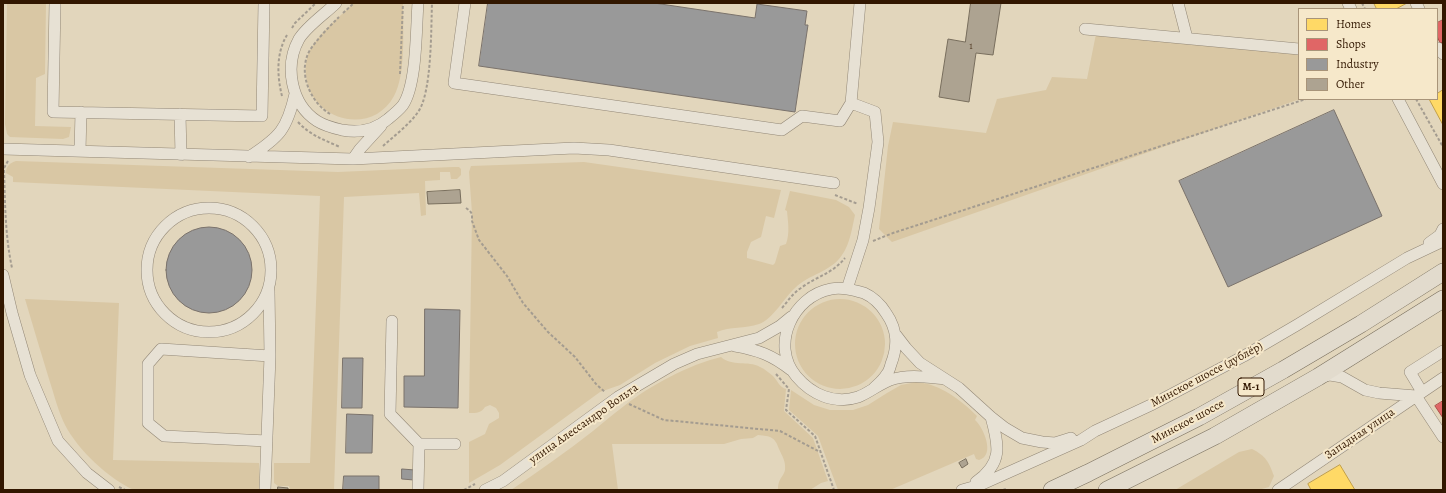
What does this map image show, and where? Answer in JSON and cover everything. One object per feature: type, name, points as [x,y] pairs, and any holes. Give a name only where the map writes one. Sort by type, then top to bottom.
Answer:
[{"type":"highway","name":"Минское шоссе","points":[[1052,490],[1095,470],[1192,420],[1283,370],[1361,324],[1443,272]]},
{"type":"highway","name":"Минское шоссе","points":[[1107,490],[1215,436],[1318,377],[1443,299]]},
{"type":"street","points":[[55,3],[53,112],[262,116],[264,3]]},
{"type":"street","points":[[336,3],[305,32],[295,49],[291,71],[295,94],[304,109],[311,116],[332,128],[356,132],[365,131],[375,128],[384,122]]},
{"type":"street","points":[[353,159],[384,122],[403,105],[411,87],[418,3]]},
{"type":"street","points":[[465,3],[454,83],[782,130],[802,116],[840,121],[851,102],[860,3]]},
{"type":"street","points":[[1178,3],[1187,38]]},
{"type":"street","points":[[1084,29],[1298,49]]},
{"type":"street","points":[[249,156],[271,142],[284,128],[291,112],[295,94]]},
{"type":"street","points":[[1399,100],[1443,184]]},
{"type":"street","points":[[847,289],[863,240],[878,142],[875,112],[851,102]]},
{"type":"street","points":[[80,112],[80,151]]},
{"type":"street","points":[[180,114],[181,155]]},
{"type":"street","points":[[3,149],[181,155],[380,159],[574,148],[609,150],[834,183]]},
{"type":"street","points":[[265,490],[270,356],[269,286],[271,266],[266,246],[255,228],[238,215],[218,209],[198,209],[178,216],[162,229],[151,246],[146,266],[148,286],[156,305],[170,320],[188,329],[208,333],[228,330],[246,320],[260,305],[269,286]]},
{"type":"street","points":[[1407,258],[1440,235],[1443,229]]},
{"type":"street","name":"Минское шоссе (дублёр)","points":[[964,489],[980,485],[1081,440],[1095,431],[1153,404],[1270,341],[1407,258],[1443,241]]},
{"type":"street","points":[[8,274],[12,313],[30,375],[58,441],[87,473],[113,487]]},
{"type":"street","points":[[792,371],[787,358],[785,343],[787,328],[793,315],[803,303],[816,294],[831,289],[847,289],[865,294],[881,305],[891,320],[896,335],[896,353],[887,375],[874,388]]},
{"type":"street","name":"улица Алессандро Вольта","points":[[485,490],[503,481],[618,397],[674,364],[697,354],[759,338],[780,326],[793,315]]},
{"type":"street","points":[[392,321],[390,414],[419,444],[418,490]]},
{"type":"street","points":[[896,335],[920,363],[959,388],[991,417],[1005,428],[1022,438],[1055,443],[1095,431]]},
{"type":"street","points":[[730,345],[759,351],[780,361],[792,371],[804,386],[820,396],[838,399],[857,397],[890,380],[905,377],[919,376],[944,379]]},
{"type":"street","points":[[267,441],[164,436],[148,424],[148,364],[161,349],[270,356]]},
{"type":"street","points":[[1443,351],[1410,372],[1419,394],[1443,438]]},
{"type":"street","points":[[1318,377],[1342,377],[1365,390],[1379,393],[1419,394]]},
{"type":"street","name":"Западная улица","points":[[1278,490],[1443,378]]},
{"type":"street","points":[[964,489],[986,474],[994,462],[998,448],[991,417]]},
{"type":"street","points":[[419,444],[455,444]]},
{"type":"path","points":[[316,3],[295,23],[286,37],[280,52],[278,68],[279,84],[282,96],[297,121],[306,130],[318,138],[342,148],[360,149],[379,149],[407,124],[419,110],[426,94],[432,3]]},
{"type":"path","points":[[333,116],[319,105],[312,97],[308,88],[306,72],[307,57],[320,37],[354,3]]},
{"type":"path","points":[[400,80],[404,3]]},
{"type":"path","points":[[872,241],[1303,100]]},
{"type":"path","points":[[1417,100],[1443,147]]},
{"type":"path","points":[[8,274],[4,168],[7,162],[11,159]]},
{"type":"path","points":[[845,200],[868,208]]},
{"type":"path","points":[[466,208],[472,214],[472,221],[478,240],[507,276],[523,303],[548,332],[575,357],[596,384],[606,393],[618,397],[626,403],[664,420],[780,431],[820,452]]},
{"type":"path","points":[[773,370],[789,389],[786,410],[815,436],[834,490]]},
{"type":"path","points":[[113,487],[125,490]]},
{"type":"shaded area","points":[[7,3],[46,3],[45,74],[36,78],[35,126],[71,127],[69,137],[63,139],[10,137],[7,134],[5,124]]},
{"type":"shaded area","points":[[354,3],[403,3],[403,51],[398,87],[394,96],[384,109],[372,116],[358,120],[343,118],[330,113],[318,103],[310,91],[306,75],[306,60],[313,45],[318,38]]},
{"type":"shaded area","points":[[1096,34],[1298,54],[1298,100],[892,242],[879,229],[888,146],[893,122],[986,133],[997,99],[1046,90],[1052,77],[1087,79]]},
{"type":"shaded area","points":[[16,161],[338,172],[453,167],[459,167],[461,169],[461,175],[457,179],[451,179],[450,172],[440,172],[440,180],[425,181],[426,215],[421,216],[419,193],[344,197],[334,490],[290,490],[289,486],[278,486],[274,483],[274,463],[310,463],[320,196],[13,182],[13,177],[6,173],[6,171],[9,165]]},
{"type":"shaded area","points":[[584,162],[781,190],[774,218],[766,216],[761,237],[751,242],[747,252],[747,258],[773,265],[780,246],[786,244],[787,240],[788,223],[787,211],[785,210],[790,191],[836,200],[849,207],[855,215],[847,246],[837,261],[801,283],[791,292],[769,318],[754,326],[727,329],[717,332],[718,338],[690,346],[655,363],[620,385],[600,392],[500,465],[469,483],[469,442],[485,434],[489,424],[499,418],[499,413],[496,408],[490,405],[478,412],[469,413],[472,213],[469,172],[471,166]]},
{"type":"shaded area","points":[[25,299],[119,303],[113,460],[259,463],[259,490],[134,490],[114,479],[86,454],[65,425],[56,402]]},
{"type":"shaded area","points":[[840,299],[857,302],[872,312],[882,327],[885,344],[882,361],[872,376],[857,386],[840,389],[823,386],[808,376],[798,361],[795,344],[798,327],[808,312],[823,302]]},
{"type":"shaded area","points":[[721,357],[730,362],[750,364],[762,368],[773,376],[780,386],[786,389],[784,411],[813,438],[828,481],[821,483],[810,490],[778,490],[779,483],[785,470],[784,459],[772,438],[758,435],[753,438],[741,439],[724,444],[612,444],[618,490],[511,490],[573,446],[635,398],[658,383],[683,370]]},
{"type":"shaded area","points":[[917,382],[926,383],[942,389],[964,404],[977,416],[975,420],[984,434],[987,453],[979,460],[976,459],[974,454],[890,490],[838,490],[818,436],[789,410],[791,390],[814,405],[830,410],[853,410],[868,405],[901,385]]},
{"type":"shaded area","points":[[1252,449],[1264,457],[1270,467],[1274,476],[1269,487],[1258,490],[1175,490],[1239,452]]},
{"type":"building: Homes","points":[[1374,3],[1407,3],[1398,8],[1376,8]]},
{"type":"building: Homes","points":[[1443,90],[1443,125],[1430,100],[1438,100],[1438,93]]},
{"type":"building: Homes","points":[[1340,465],[1355,490],[1311,490],[1308,484]]},
{"type":"building: Shops","points":[[1443,20],[1443,42],[1440,43],[1438,38],[1438,22]]},
{"type":"building: Shops","points":[[1443,401],[1443,418],[1435,406]]},
{"type":"building: Industry","points":[[488,3],[654,3],[755,18],[757,4],[807,11],[805,25],[808,25],[795,112],[479,66]]},
{"type":"building: Industry","points":[[1334,110],[1382,216],[1228,287],[1179,181]]},
{"type":"building: Industry","points":[[209,227],[225,230],[233,234],[245,246],[249,254],[252,270],[249,286],[245,294],[233,306],[225,310],[209,313],[193,310],[185,306],[173,294],[169,286],[166,270],[169,254],[173,246],[185,234],[193,230]]},
{"type":"building: Industry","points":[[425,309],[460,310],[458,408],[404,407],[404,376],[424,376]]},
{"type":"building: Industry","points":[[343,358],[363,358],[362,408],[342,408]]},
{"type":"building: Industry","points":[[347,414],[373,415],[372,453],[346,453]]},
{"type":"building: Industry","points":[[402,469],[415,470],[414,480],[402,479]]},
{"type":"building: Industry","points":[[344,476],[379,476],[379,490],[343,490]]},
{"type":"building: Other","points":[[971,3],[1001,3],[993,55],[976,53],[969,102],[939,97],[948,39],[965,42]]},
{"type":"building: Other","points":[[460,190],[461,203],[428,204],[427,192]]},
{"type":"building: Other","points":[[966,459],[968,464],[962,468],[959,463]]},
{"type":"building: Other","points":[[278,487],[288,488],[288,490],[278,490]]}]
